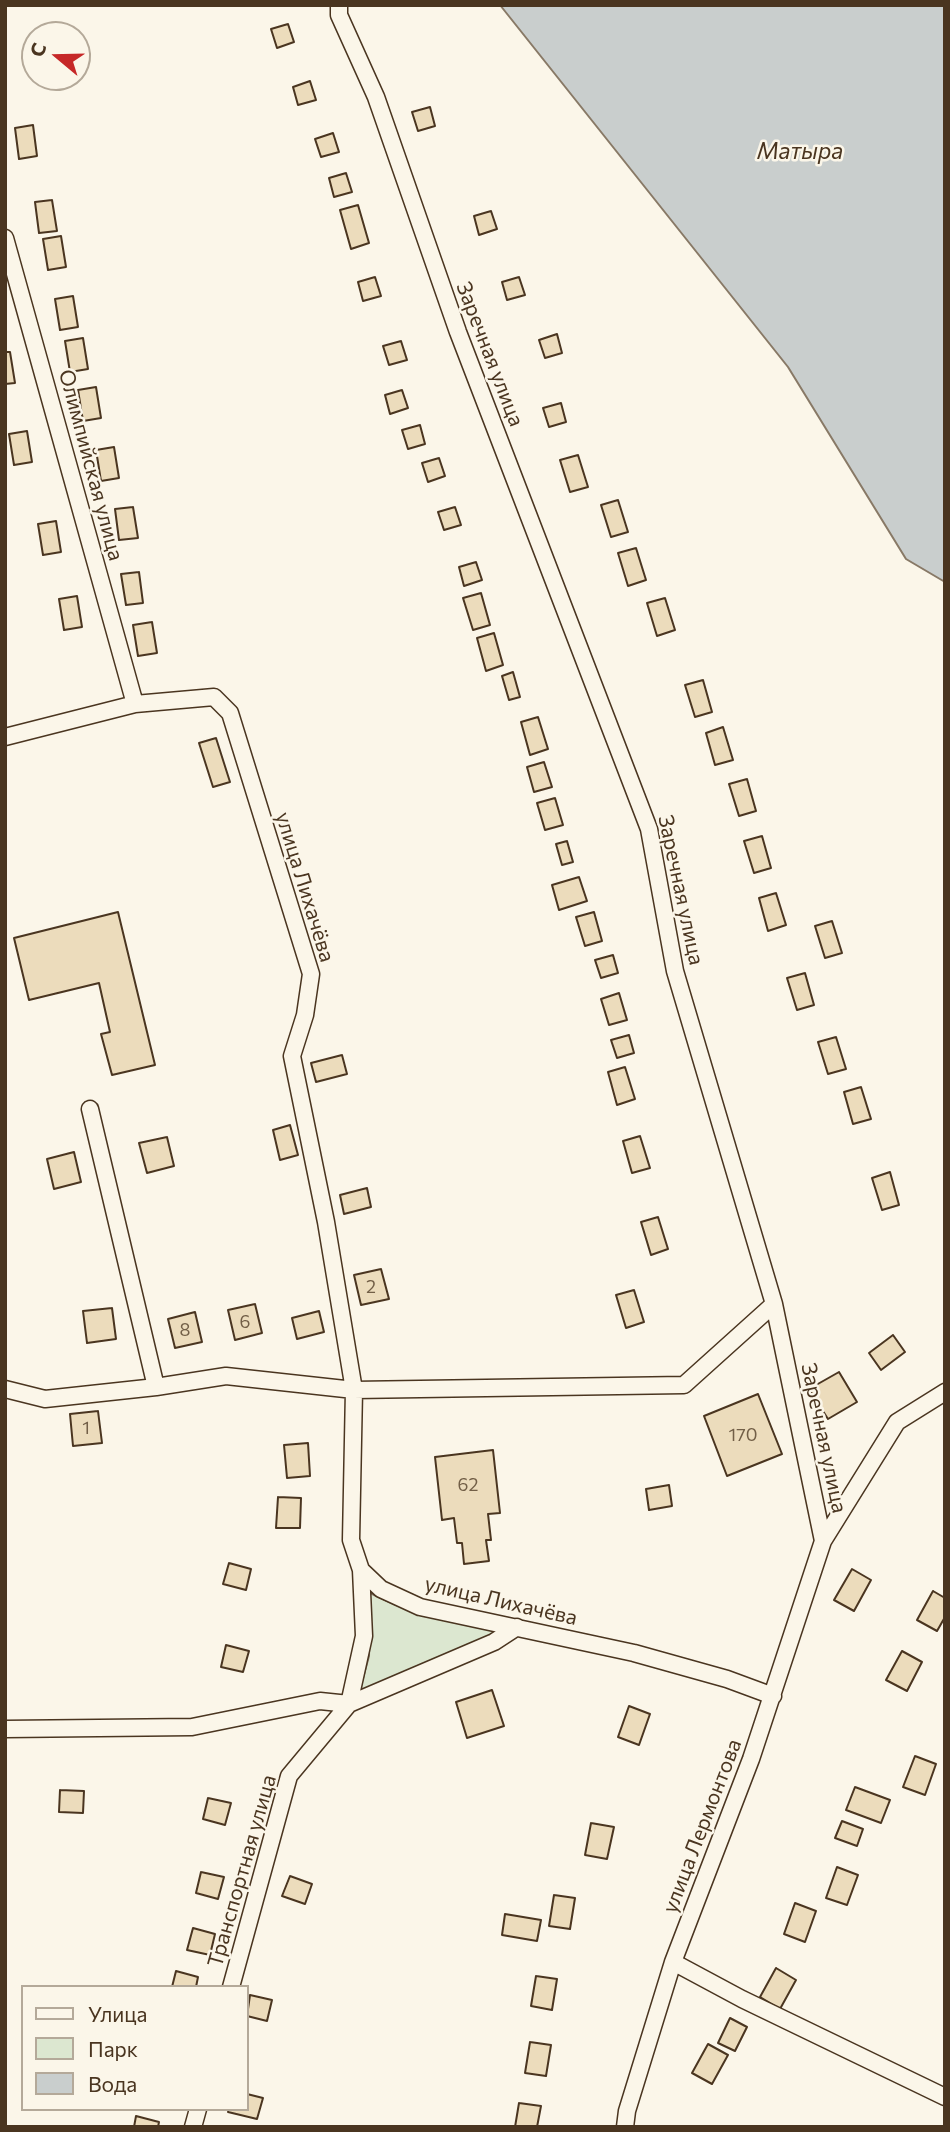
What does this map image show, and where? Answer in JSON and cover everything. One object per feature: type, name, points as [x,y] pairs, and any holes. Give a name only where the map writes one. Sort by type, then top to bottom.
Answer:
[{"type":"street","name":"Заречная улица","points":[[338,5],[339,15],[376,97],[458,332],[649,829],[675,971],[774,1304],[823,1541]]},
{"type":"street","name":"Олимпийская улица","points":[[5,238],[135,704]]},
{"type":"street","name":"улица Лихачёва","points":[[5,737],[135,704],[214,697],[230,713],[311,974],[305,1014],[292,1056],[326,1222],[354,1390],[351,1541],[361,1570],[381,1589],[420,1607],[635,1653],[727,1679],[773,1696]]},
{"type":"street","points":[[90,1109],[156,1387]]},
{"type":"street","points":[[5,1389],[44,1399],[156,1387],[226,1376],[354,1390],[684,1385],[774,1304]]},
{"type":"street","name":"Заречная улица","points":[[823,1541],[897,1422],[945,1392]]},
{"type":"street","name":"улица Лермонтова","points":[[625,2127],[627,2112],[673,1962],[751,1759],[823,1541]]},
{"type":"street","name":"Транспортная улица","points":[[349,1704],[364,1636],[361,1570]]},
{"type":"street","name":"Транспортная улица","points":[[233,1985],[289,1776],[349,1704],[494,1642],[517,1627]]},
{"type":"street","name":"Транспортная улица","points":[[5,1729],[192,1727],[320,1701],[349,1704]]},
{"type":"street","points":[[673,1962],[742,2000],[945,2096]]},
{"type":"green space","points":[[370,1593],[396,1605],[495,1627],[493,1637],[359,1693],[369,1656]]},
{"type":"water","name":"Матыра","points":[[500,5],[945,5],[945,582],[906,559],[788,367]]},
{"type":"building","points":[[288,24],[294,42],[277,48],[271,29]]},
{"type":"building","points":[[310,81],[316,100],[298,105],[293,87]]},
{"type":"building","points":[[430,107],[435,126],[418,131],[412,112]]},
{"type":"building","points":[[33,125],[37,156],[19,159],[15,128]]},
{"type":"building","points":[[333,133],[339,152],[321,157],[315,139]]},
{"type":"building","points":[[346,173],[352,192],[334,197],[329,178]]},
{"type":"building","points":[[52,200],[57,231],[39,233],[35,202]]},
{"type":"building","points":[[358,205],[369,243],[351,249],[340,210]]},
{"type":"building","points":[[491,211],[497,229],[479,235],[474,216]]},
{"type":"building","points":[[61,236],[66,267],[48,270],[43,239]]},
{"type":"building","points":[[375,277],[381,296],[363,301],[358,282]]},
{"type":"building","points":[[519,277],[525,295],[507,300],[502,282]]},
{"type":"building","points":[[73,296],[78,327],[60,330],[55,299]]},
{"type":"building","points":[[557,334],[562,353],[545,358],[539,340]]},
{"type":"building","points":[[83,338],[88,369],[70,372],[65,341]]},
{"type":"building","points":[[401,341],[407,360],[389,365],[383,346]]},
{"type":"building","points":[[5,352],[10,352],[15,383],[5,384]]},
{"type":"building","points":[[96,387],[101,418],[83,421],[78,390]]},
{"type":"building","points":[[402,390],[408,408],[390,414],[385,395]]},
{"type":"building","points":[[561,403],[566,422],[549,427],[543,408]]},
{"type":"building","points":[[420,425],[425,444],[408,449],[402,430]]},
{"type":"building","points":[[27,431],[32,462],[14,465],[9,434]]},
{"type":"building","points":[[114,447],[119,478],[101,481],[96,450]]},
{"type":"building","points":[[578,455],[588,487],[570,492],[560,460]]},
{"type":"building","points":[[439,458],[445,476],[428,482],[422,463]]},
{"type":"building","points":[[618,500],[628,532],[611,537],[601,505]]},
{"type":"building","points":[[133,507],[138,538],[119,540],[115,509]]},
{"type":"building","points":[[455,507],[461,525],[444,530],[438,512]]},
{"type":"building","points":[[56,521],[61,552],[43,555],[38,524]]},
{"type":"building","points":[[636,548],[646,580],[628,586],[618,553]]},
{"type":"building","points":[[476,562],[482,580],[464,586],[459,567]]},
{"type":"building","points":[[139,572],[143,603],[126,605],[121,574]]},
{"type":"building","points":[[481,593],[490,625],[473,630],[463,598]]},
{"type":"building","points":[[77,596],[82,627],[64,630],[59,599]]},
{"type":"building","points":[[665,598],[675,630],[657,636],[647,603]]},
{"type":"building","points":[[152,622],[157,653],[138,656],[133,625]]},
{"type":"building","points":[[494,633],[503,665],[486,671],[477,638]]},
{"type":"building","points":[[513,672],[520,697],[509,700],[502,676]]},
{"type":"building","points":[[703,680],[712,712],[695,717],[685,685]]},
{"type":"building","points":[[538,717],[548,749],[530,755],[521,722]]},
{"type":"building","points":[[723,727],[733,760],[715,765],[706,733]]},
{"type":"building","points":[[216,738],[230,782],[213,787],[199,743]]},
{"type":"building","points":[[544,762],[552,787],[534,792],[527,767]]},
{"type":"building","points":[[747,779],[756,811],[739,816],[729,784]]},
{"type":"building","points":[[555,798],[563,825],[545,830],[537,803]]},
{"type":"building","points":[[762,836],[771,868],[754,873],[744,841]]},
{"type":"building","points":[[567,841],[573,862],[562,865],[556,844]]},
{"type":"building","points":[[579,877],[587,901],[559,910],[552,885]]},
{"type":"building","points":[[776,893],[786,925],[768,931],[759,898]]},
{"type":"building","points":[[118,912],[155,1065],[112,1075],[101,1034],[110,1032],[99,983],[29,1000],[14,938]]},
{"type":"building","points":[[594,912],[602,941],[585,946],[576,917]]},
{"type":"building","points":[[832,921],[842,953],[825,958],[815,926]]},
{"type":"building","points":[[613,955],[618,973],[601,978],[595,960]]},
{"type":"building","points":[[805,973],[814,1005],[797,1010],[787,978]]},
{"type":"building","points":[[619,993],[627,1020],[609,1025],[601,999]]},
{"type":"building","points":[[629,1035],[634,1053],[617,1058],[611,1040]]},
{"type":"building","points":[[836,1037],[846,1069],[828,1074],[818,1042]]},
{"type":"building","points":[[342,1055],[347,1074],[316,1082],[311,1063]]},
{"type":"building","points":[[625,1067],[635,1099],[617,1105],[608,1072]]},
{"type":"building","points":[[861,1087],[871,1119],[853,1124],[844,1092]]},
{"type":"building","points":[[290,1125],[298,1155],[280,1160],[273,1130]]},
{"type":"building","points":[[640,1136],[650,1168],[632,1173],[623,1141]]},
{"type":"building","points":[[167,1137],[174,1166],[147,1173],[139,1143]]},
{"type":"building","points":[[74,1152],[81,1182],[54,1189],[47,1159]]},
{"type":"building","points":[[890,1172],[899,1205],[882,1210],[872,1178]]},
{"type":"building","points":[[367,1188],[371,1207],[344,1214],[340,1195]]},
{"type":"building","points":[[658,1217],[668,1249],[651,1255],[641,1222]]},
{"type":"building","points":[[381,1269],[389,1299],[361,1305],[354,1275]]},
{"type":"building","points":[[634,1290],[644,1322],[626,1328],[616,1295]]},
{"type":"building","points":[[255,1304],[262,1333],[235,1340],[228,1310]]},
{"type":"building","points":[[112,1308],[116,1339],[87,1343],[83,1311]]},
{"type":"building","points":[[319,1311],[324,1332],[297,1339],[292,1318]]},
{"type":"building","points":[[195,1312],[202,1342],[175,1348],[168,1319]]},
{"type":"building","points":[[893,1335],[905,1352],[881,1370],[869,1353]]},
{"type":"building","points":[[839,1372],[857,1402],[828,1419],[809,1389]]},
{"type":"building","points":[[758,1394],[782,1454],[727,1476],[704,1416]]},
{"type":"building","points":[[98,1411],[102,1443],[73,1446],[70,1414]]},
{"type":"building","points":[[308,1443],[310,1476],[287,1478],[284,1445]]},
{"type":"building","points":[[493,1450],[500,1513],[488,1514],[491,1540],[486,1540],[489,1561],[464,1564],[462,1543],[457,1543],[454,1518],[442,1520],[435,1457]]},
{"type":"building","points":[[669,1485],[672,1506],[649,1510],[646,1489]]},
{"type":"building","points":[[278,1497],[301,1498],[300,1528],[276,1528]]},
{"type":"building","points":[[229,1563],[251,1569],[246,1590],[223,1584]]},
{"type":"building","points":[[852,1569],[871,1580],[854,1611],[834,1600]]},
{"type":"building","points":[[933,1591],[945,1598],[945,1617],[937,1631],[917,1620]]},
{"type":"building","points":[[226,1645],[249,1651],[243,1672],[221,1667]]},
{"type":"building","points":[[902,1651],[922,1662],[907,1691],[886,1680]]},
{"type":"building","points":[[492,1690],[504,1726],[467,1738],[456,1702]]},
{"type":"building","points":[[629,1706],[650,1714],[639,1745],[618,1737]]},
{"type":"building","points":[[915,1756],[936,1764],[925,1795],[903,1787]]},
{"type":"building","points":[[855,1787],[890,1800],[881,1823],[846,1810]]},
{"type":"building","points":[[60,1790],[84,1791],[83,1813],[59,1812]]},
{"type":"building","points":[[208,1798],[231,1803],[225,1825],[203,1819]]},
{"type":"building","points":[[842,1821],[863,1829],[857,1846],[835,1838]]},
{"type":"building","points":[[591,1823],[614,1827],[607,1859],[585,1855]]},
{"type":"building","points":[[837,1867],[858,1875],[847,1905],[826,1898]]},
{"type":"building","points":[[201,1872],[224,1877],[218,1899],[196,1893]]},
{"type":"building","points":[[290,1876],[312,1884],[305,1904],[282,1896]]},
{"type":"building","points":[[554,1895],[575,1898],[570,1929],[549,1926]]},
{"type":"building","points":[[795,1903],[816,1911],[805,1942],[784,1934]]},
{"type":"building","points":[[505,1914],[541,1920],[537,1941],[502,1935]]},
{"type":"building","points":[[193,1928],[215,1934],[210,1955],[187,1950]]},
{"type":"building","points":[[776,1968],[796,1980],[780,2009],[760,1997]]},
{"type":"building","points":[[176,1971],[198,1977],[196,1985],[172,1985]]},
{"type":"building","points":[[536,1976],[557,1979],[552,2010],[531,2006]]},
{"type":"building","points":[[250,1995],[272,2000],[267,2021],[248,2016]]},
{"type":"building","points":[[730,2018],[747,2027],[735,2051],[718,2043]]},
{"type":"building","points":[[530,2042],[551,2045],[546,2076],[525,2073]]},
{"type":"building","points":[[708,2044],[728,2055],[712,2084],[692,2073]]},
{"type":"building","points":[[248,2094],[263,2098],[257,2119],[228,2112],[248,2111]]},
{"type":"building","points":[[519,2103],[541,2106],[537,2127],[515,2127]]},
{"type":"building","points":[[136,2116],[159,2122],[158,2127],[134,2127]]}]
